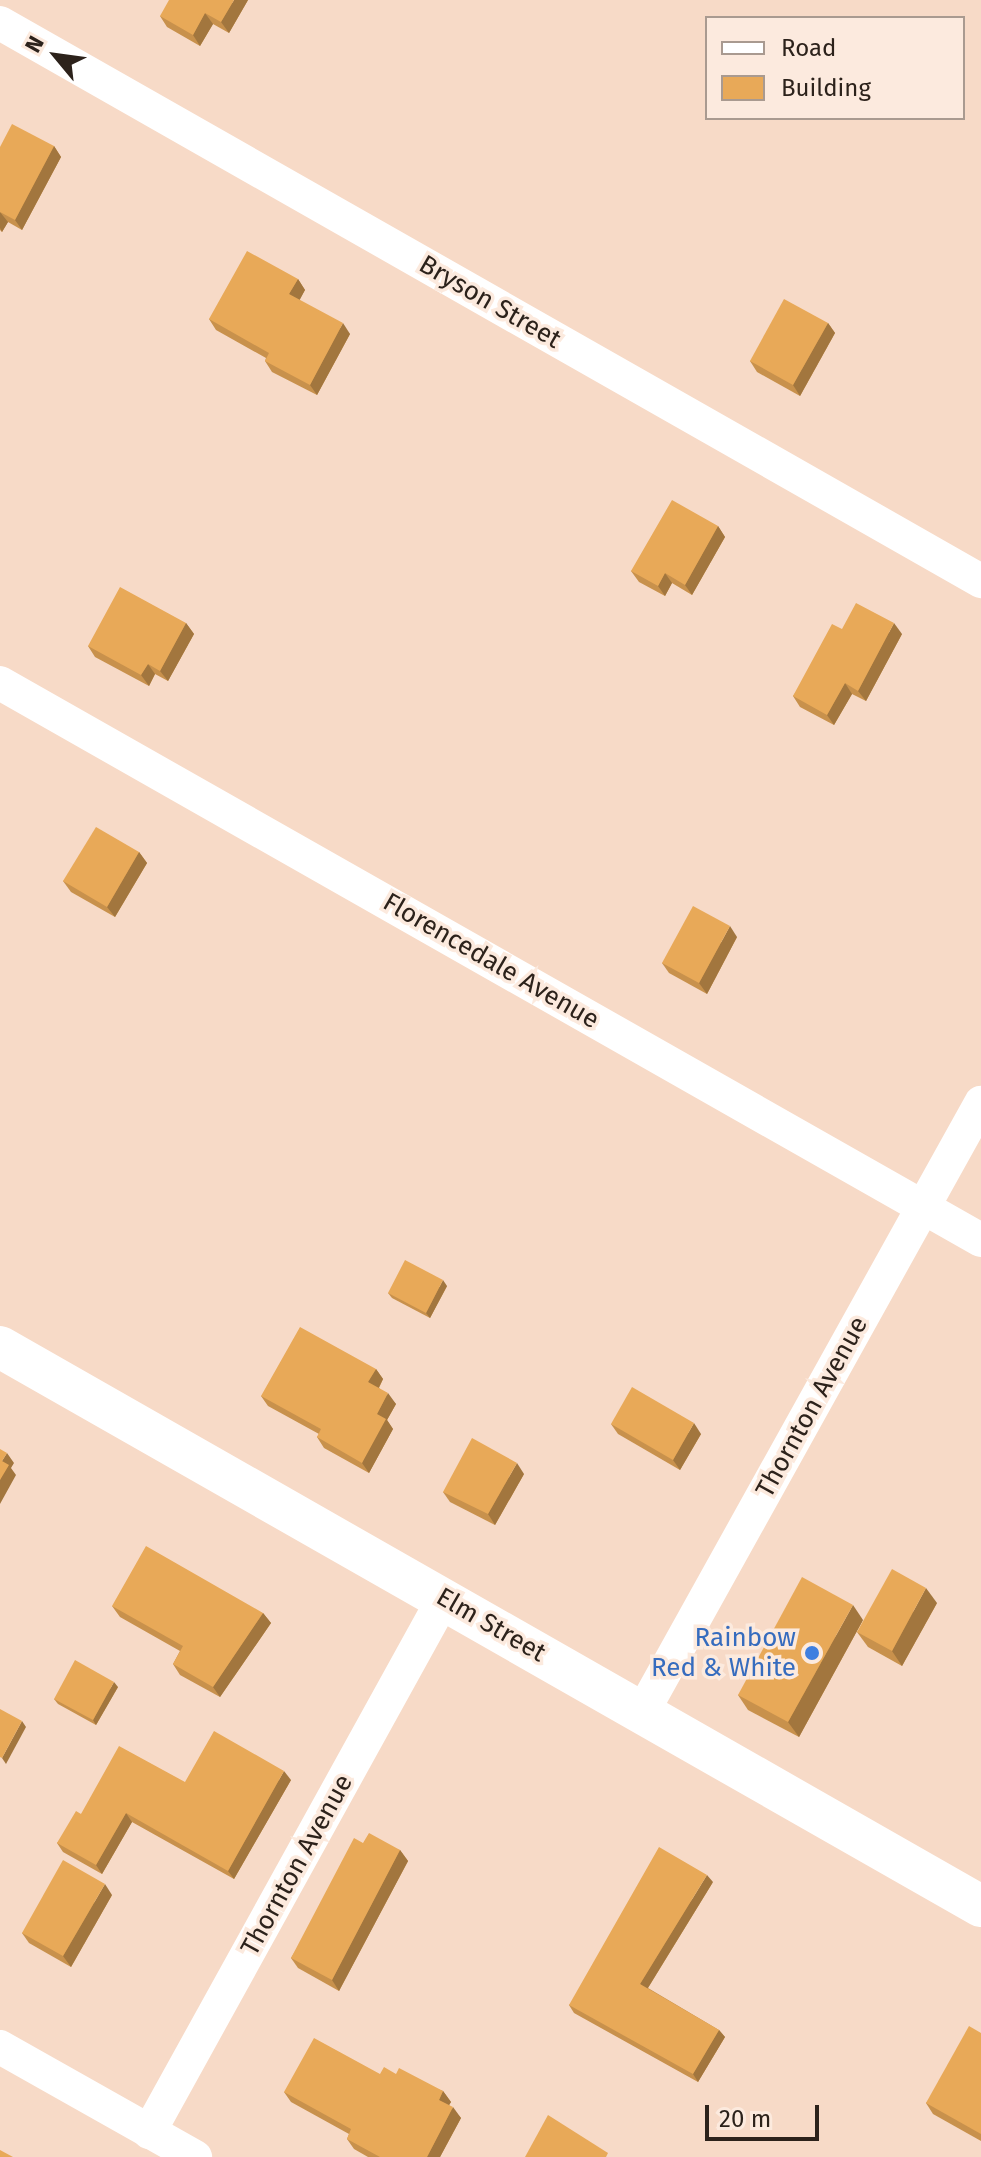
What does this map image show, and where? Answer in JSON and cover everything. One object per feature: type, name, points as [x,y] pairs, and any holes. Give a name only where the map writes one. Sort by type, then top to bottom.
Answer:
[{"type":"street","name":"Bryson Street","points":[[0,23],[981,581]]},
{"type":"street","name":"Florencedale Avenue","points":[[0,683],[981,1240]]},
{"type":"street","name":"Thornton Avenue","points":[[643,1711],[981,1103]]},
{"type":"street","name":"Elm Street","points":[[0,1347],[981,1906]]},
{"type":"street","name":"Thornton Avenue","points":[[149,2132],[444,1598]]},
{"type":"street","points":[[0,2047],[195,2157]]},
{"type":"building","points":[[169,0],[234,0],[221,22],[205,13],[193,35],[160,16]]},
{"type":"building","points":[[12,124],[54,146],[15,220],[0,212],[0,147]]},
{"type":"building","points":[[247,251],[298,279],[289,294],[343,323],[310,385],[265,361],[269,353],[209,319]]},
{"type":"building","points":[[784,299],[828,323],[793,385],[750,361]]},
{"type":"building","points":[[672,500],[718,526],[685,585],[665,573],[658,586],[631,571]]},
{"type":"building","points":[[120,587],[186,623],[160,671],[148,664],[141,675],[88,646]]},
{"type":"building","points":[[856,603],[894,623],[858,691],[845,683],[827,715],[793,696],[832,624],[842,629]]},
{"type":"building","points":[[96,827],[139,852],[107,907],[63,881]]},
{"type":"building","points":[[693,906],[730,926],[699,983],[662,963]]},
{"type":"building","points":[[405,1260],[443,1280],[426,1313],[388,1293]]},
{"type":"building","points":[[300,1327],[376,1369],[368,1382],[388,1393],[377,1414],[386,1419],[362,1463],[317,1437],[321,1429],[261,1396]]},
{"type":"building","points":[[632,1387],[694,1423],[673,1460],[611,1424]]},
{"type":"building","points":[[472,1438],[517,1463],[488,1514],[443,1492]]},
{"type":"building","points":[[0,1449],[7,1453],[2,1461],[9,1465],[0,1480]]},
{"type":"building","points":[[146,1546],[263,1613],[213,1687],[173,1664],[183,1646],[112,1606]]},
{"type":"building","points":[[892,1569],[926,1588],[892,1651],[857,1632]]},
{"type":"building","points":[[802,1577],[853,1605],[788,1722],[738,1695]]},
{"type":"building","points":[[75,1660],[114,1682],[93,1720],[54,1699]]},
{"type":"building","points":[[0,1709],[22,1721],[2,1758],[0,1757]]},
{"type":"building","points":[[214,1731],[284,1771],[228,1871],[126,1813],[96,1865],[57,1843],[76,1811],[81,1814],[119,1746],[185,1782]]},
{"type":"building","points":[[369,1833],[400,1850],[332,1980],[291,1958],[354,1838],[363,1843]]},
{"type":"building","points":[[659,1847],[707,1875],[640,1984],[719,2030],[693,2074],[569,2005]]},
{"type":"building","points":[[63,1860],[105,1884],[63,1956],[22,1933]]},
{"type":"building","points":[[969,2026],[981,2033],[981,2134],[926,2103]]},
{"type":"building","points":[[314,2038],[380,2074],[384,2067],[396,2074],[399,2068],[443,2091],[439,2100],[453,2107],[427,2157],[380,2157],[347,2139],[351,2129],[284,2092]]},
{"type":"building","points":[[548,2115],[608,2153],[606,2157],[525,2157]]},
{"type":"building","points":[[0,2150],[13,2157],[0,2157]]},
{"type":"place","name":"Rainbow Red & White","points":[[812,1653]]}]
